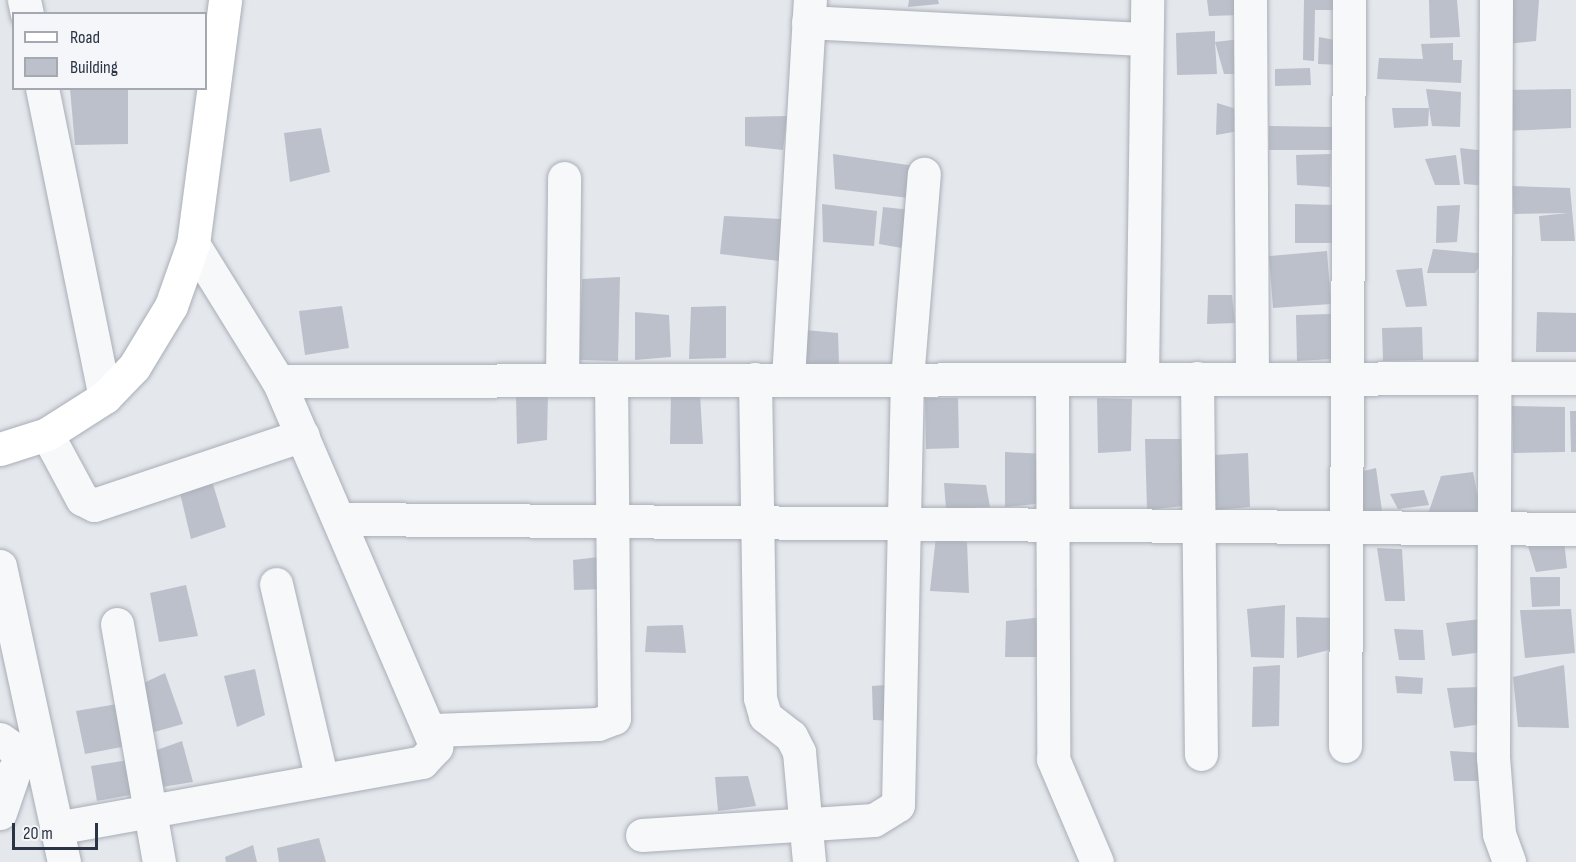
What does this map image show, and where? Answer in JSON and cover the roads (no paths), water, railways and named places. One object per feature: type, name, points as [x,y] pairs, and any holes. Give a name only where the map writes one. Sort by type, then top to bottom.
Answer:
[{"type":"main road","points":[[0,449],[47,434],[105,397],[152,342],[193,244],[225,0]]},
{"type":"street","points":[[1142,378],[1147,0]]},
{"type":"street","points":[[1250,0],[1252,378]]},
{"type":"street","points":[[1345,746],[1349,377],[1349,0]]},
{"type":"street","points":[[1496,0],[1493,757],[1499,834],[1509,862]]},
{"type":"street","points":[[788,379],[809,11],[1146,39]]},
{"type":"street","points":[[42,90],[105,397]]},
{"type":"street","points":[[642,835],[885,818],[898,805],[906,523],[907,379],[924,174]]},
{"type":"street","points":[[562,380],[564,177]]},
{"type":"street","points":[[56,828],[429,759],[436,747],[434,730],[342,519],[278,381],[193,244]]},
{"type":"street","points":[[278,381],[1493,376],[1576,378]]},
{"type":"street","points":[[1197,378],[1201,754]]},
{"type":"street","points":[[1052,379],[1053,759],[1097,862]]},
{"type":"street","points":[[434,730],[597,724],[614,718],[611,380]]},
{"type":"street","points":[[755,380],[760,698],[765,716],[791,736],[799,752],[809,862]]},
{"type":"street","points":[[47,434],[82,499],[94,505],[303,435]]},
{"type":"street","points":[[342,519],[1576,529]]},
{"type":"street","points":[[2,581],[20,745],[56,828],[64,862]]},
{"type":"street","points":[[276,584],[322,780]]},
{"type":"street","points":[[117,624],[159,862]]},
{"type":"street","points":[[0,813],[20,745]]}]
